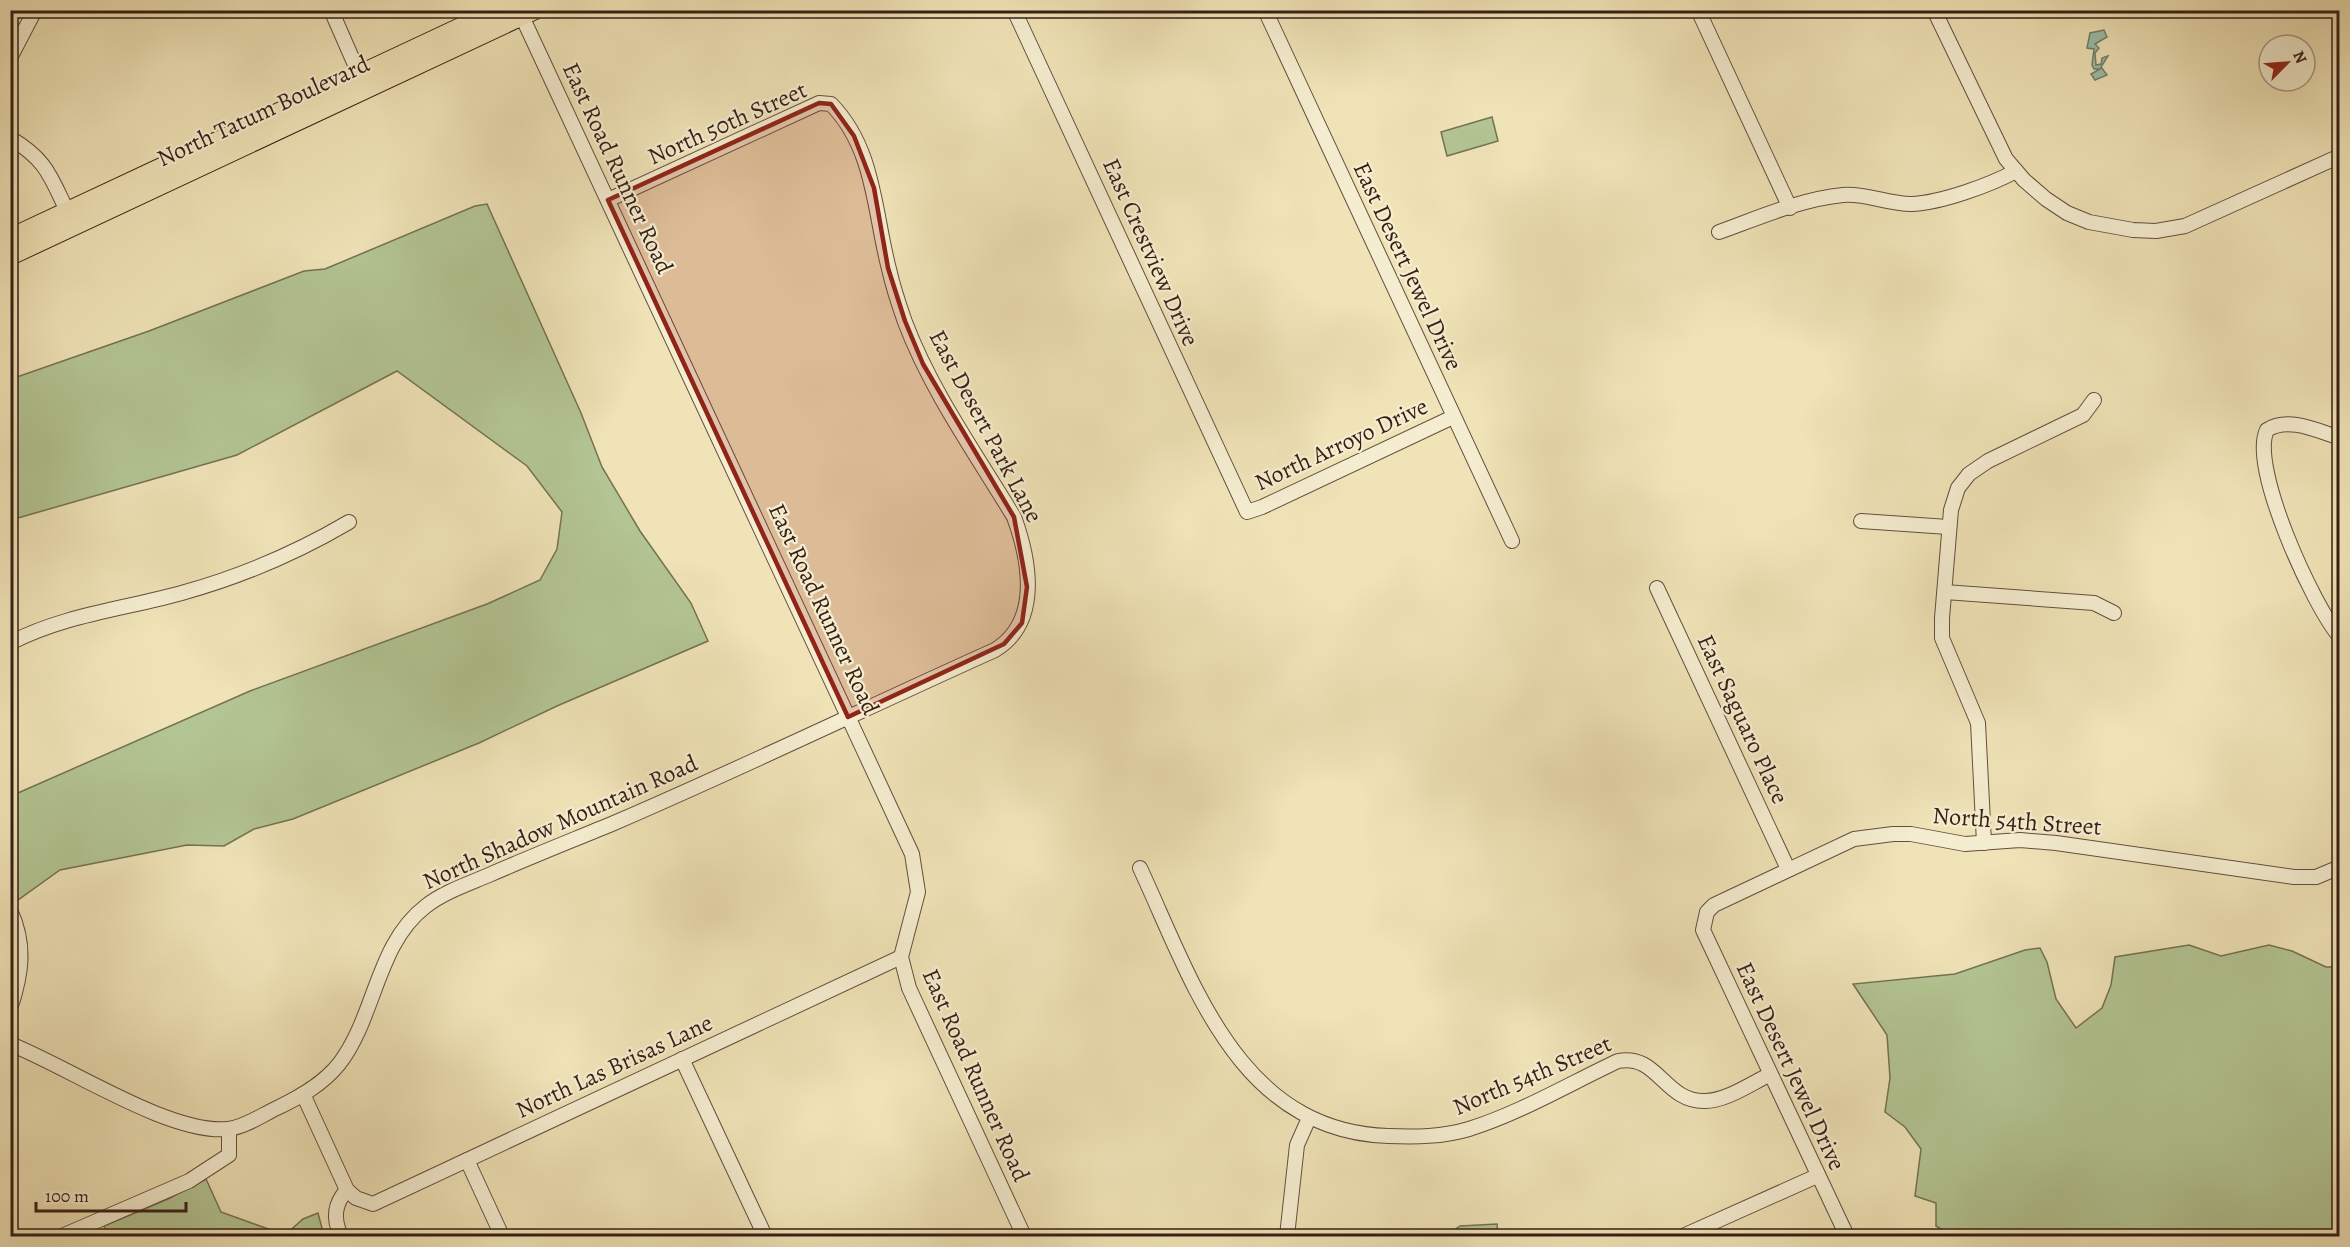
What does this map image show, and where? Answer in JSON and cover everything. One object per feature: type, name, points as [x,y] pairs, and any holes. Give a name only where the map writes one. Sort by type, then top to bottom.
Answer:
[{"type":"main road","name":"North Tatum Boulevard","points":[[363,82],[497,10]]},
{"type":"main road","name":"North Tatum Boulevard","points":[[10,238],[71,218],[363,82],[526,12]]},
{"type":"main road","name":"North Tatum Boulevard","points":[[10,256],[71,218]]},
{"type":"street","points":[[10,57],[27,30],[35,10]]},
{"type":"street","points":[[331,10],[363,82]]},
{"type":"street","name":"East Crestview Drive","points":[[1014,10],[1247,512]]},
{"type":"street","name":"East Desert Jewel Drive","points":[[1265,10],[1512,541]]},
{"type":"street","points":[[1698,10],[1790,208]]},
{"type":"street","points":[[1934,10],[1996,142],[2016,171],[2046,199],[2076,216],[2106,226],[2156,231],[2185,226],[2340,156]]},
{"type":"street","name":"East Road Runner Road","points":[[526,12],[608,200],[912,854],[916,869],[916,905],[902,957],[909,988],[1024,1236]]},
{"type":"street","name":"North 50th Street","points":[[608,200],[819,103],[831,104]]},
{"type":"street","name":"East Desert Park Lane","points":[[831,104],[841,114],[854,136],[874,188],[888,268],[913,340],[938,390],[1014,518],[1026,560],[1027,606]]},
{"type":"street","points":[[10,138],[29,148],[47,167],[71,218]]},
{"type":"street","points":[[1719,232],[1790,208],[1842,195],[1860,195],[1910,204],[1933,201],[2016,171]]},
{"type":"street","points":[[1984,843],[1978,723],[1942,638],[1948,527],[1958,488],[1969,474],[1988,461],[2083,415],[2094,400]]},
{"type":"street","name":"North Arroyo Drive","points":[[1247,512],[1454,417]]},
{"type":"street","points":[[2340,438],[2297,425],[2282,423],[2272,426],[2263,440],[2263,456],[2269,481],[2299,566],[2340,637]]},
{"type":"street","points":[[1861,521],[1948,527]]},
{"type":"street","points":[[10,643],[56,623],[93,612],[186,592],[227,578],[298,549],[349,522]]},
{"type":"street","name":"East Saguaro Place","points":[[1657,588],[1788,869]]},
{"type":"street","points":[[1945,592],[2094,603],[2114,613]]},
{"type":"street","name":"North Shadow Mountain Road","points":[[229,1129],[303,1094],[330,1074],[347,1052],[402,930],[429,904],[458,887],[615,822],[1004,644],[1022,623],[1027,606]]},
{"type":"street","name":"North 54th Street","points":[[1707,912],[1714,904],[1788,869],[1854,839],[1876,834],[1911,834],[1946,843],[2020,840],[2056,843],[2294,877],[2316,877],[2340,867]]},
{"type":"street","points":[[1140,868],[1205,1007],[1233,1053],[1255,1079],[1309,1118],[1297,1145],[1287,1236]]},
{"type":"street","points":[[10,910],[20,936],[22,952],[10,1009]]},
{"type":"street","name":"East Desert Jewel Drive","points":[[1707,912],[1703,930],[1769,1075],[1847,1236]]},
{"type":"street","name":"North Las Brisas Lane","points":[[347,1190],[356,1198],[373,1204],[902,957]]},
{"type":"street","points":[[10,1044],[148,1109],[195,1125],[229,1129],[229,1155],[189,1181],[62,1236]]},
{"type":"street","points":[[682,1059],[765,1236]]},
{"type":"street","name":"North 54th Street","points":[[1309,1118],[1346,1131],[1375,1136],[1442,1135],[1489,1122],[1618,1061],[1630,1059],[1644,1063],[1685,1099],[1707,1101],[1769,1075]]},
{"type":"street","points":[[303,1094],[347,1190],[336,1206],[336,1220],[341,1236]]},
{"type":"street","points":[[467,1160],[502,1236]]},
{"type":"street","points":[[1683,1236],[1817,1176]]},
{"type":"highlighted area","points":[[819,103],[831,104],[854,136],[874,188],[888,268],[905,321],[923,364],[1014,517],[1027,587],[1022,623],[1004,644],[848,717],[608,200]]},
{"type":"shaded area","points":[[2104,30],[2107,37],[2095,44],[2099,48],[2095,53],[2096,65],[2101,64],[2102,58],[2108,56],[2101,67],[2107,75],[2095,80],[2091,74],[2100,69],[2094,69],[2092,65],[2094,49],[2087,48],[2090,33]]},
{"type":"shaded area","points":[[1492,117],[1498,141],[1447,156],[1441,132]]},
{"type":"shaded area","points":[[487,204],[581,413],[602,467],[640,531],[691,603],[708,641],[557,706],[479,743],[293,819],[254,829],[224,846],[187,845],[60,870],[11,905],[11,796],[250,691],[487,604],[540,580],[557,549],[562,512],[527,466],[397,371],[237,455],[11,520],[11,379],[149,331],[304,271],[325,269],[475,206]]},
{"type":"shaded area","points":[[2189,945],[2221,956],[2269,945],[2292,951],[2326,967],[2339,967],[2339,1236],[1952,1236],[1936,1226],[1936,1203],[1915,1196],[1921,1149],[1905,1127],[1885,1112],[1890,1078],[1887,1035],[1853,984],[1955,974],[2025,950],[2040,948],[2047,962],[2056,999],[2076,1028],[2102,1008],[2111,985],[2115,957]]},
{"type":"shaded area","points":[[206,1179],[221,1212],[285,1235],[303,1219],[318,1213],[324,1236],[107,1236],[104,1226],[168,1199]]},
{"type":"shaded area","points":[[1497,1224],[1498,1236],[1446,1236],[1460,1226]]}]
